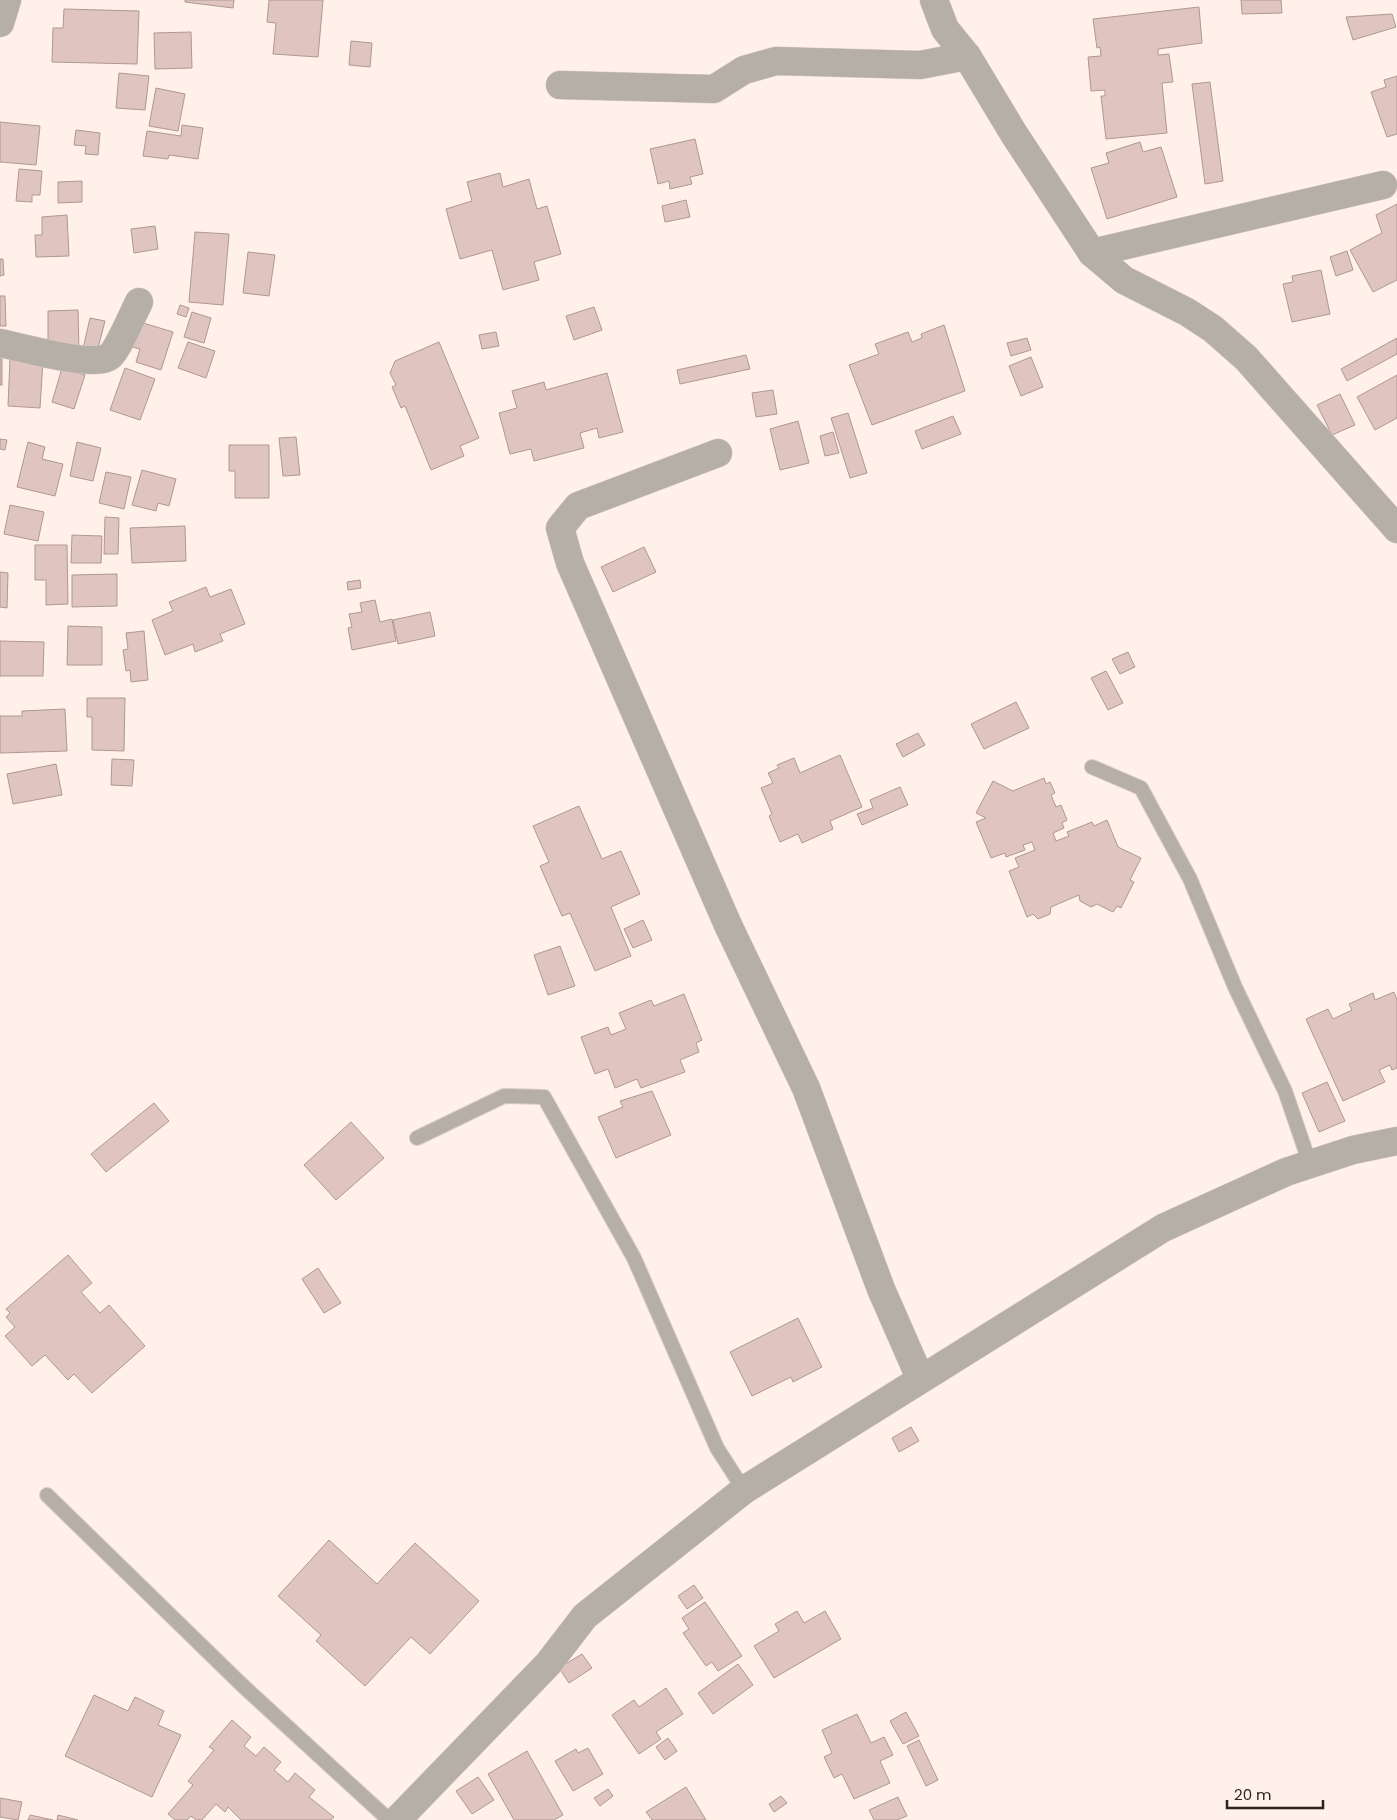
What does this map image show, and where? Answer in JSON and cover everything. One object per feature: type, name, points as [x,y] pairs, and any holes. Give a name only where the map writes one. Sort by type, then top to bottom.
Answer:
[{"type":"street","points":[[0,23],[7,0]]},
{"type":"street","points":[[934,0],[945,29],[967,56],[1014,134],[1092,253],[1124,280],[1188,312],[1213,329],[1246,358],[1397,529]]},
{"type":"street","points":[[560,85],[714,88],[744,70],[776,61],[920,65],[967,56]]},
{"type":"street","points":[[1092,253],[1383,185]]},
{"type":"street","points":[[0,344],[80,359],[101,361],[110,356],[139,302]]},
{"type":"street","points":[[718,454],[578,506],[560,528],[570,563],[728,925],[806,1088],[881,1289],[920,1378]]},
{"type":"street","points":[[397,1820],[548,1664],[585,1616],[744,1490],[920,1378],[1163,1228],[1286,1172],[1353,1150],[1397,1141]]},
{"type":"lane","points":[[1092,767],[1141,788],[1190,879],[1235,987],[1285,1091],[1310,1164]]},
{"type":"lane","points":[[417,1138],[504,1096],[544,1097],[634,1258],[717,1448],[744,1490]]},
{"type":"lane","points":[[47,1495],[242,1685],[388,1820]]},
{"type":"building","points":[[185,0],[234,0],[233,8],[185,2]]},
{"type":"building","points":[[269,0],[323,0],[318,57],[273,54],[276,23],[267,22]]},
{"type":"building","points":[[1241,0],[1281,0],[1282,13],[1242,14]]},
{"type":"building","points":[[1199,7],[1202,43],[1158,49],[1158,55],[1169,54],[1173,82],[1162,83],[1167,133],[1106,139],[1101,96],[1105,96],[1105,90],[1091,91],[1088,57],[1101,56],[1100,47],[1097,48],[1093,19]]},
{"type":"building","points":[[64,9],[139,11],[137,64],[52,62],[53,28],[63,28]]},
{"type":"building","points":[[1392,14],[1396,27],[1353,40],[1346,17]]},
{"type":"building","points":[[191,32],[192,68],[155,69],[154,33]]},
{"type":"building","points":[[351,41],[372,43],[370,67],[349,65]]},
{"type":"building","points":[[119,73],[149,76],[145,110],[116,108]]},
{"type":"building","points":[[1397,76],[1397,134],[1387,137],[1371,92],[1386,87],[1384,80]]},
{"type":"building","points":[[1210,82],[1223,181],[1205,184],[1192,84]]},
{"type":"building","points":[[156,88],[185,94],[178,131],[149,126]]},
{"type":"building","points":[[0,122],[40,126],[36,165],[0,162]]},
{"type":"building","points":[[182,125],[203,128],[198,159],[169,155],[168,159],[143,156],[147,131],[181,136]]},
{"type":"building","points":[[76,130],[100,133],[98,155],[85,154],[86,146],[74,145]]},
{"type":"building","points":[[695,139],[703,174],[690,177],[692,184],[670,189],[669,181],[658,184],[650,149]]},
{"type":"building","points":[[1140,142],[1143,152],[1161,147],[1177,197],[1107,219],[1091,168],[1109,163],[1106,153]]},
{"type":"building","points":[[19,169],[42,171],[40,195],[32,195],[32,202],[16,201]]},
{"type":"building","points":[[500,173],[503,187],[529,179],[537,209],[547,206],[561,254],[534,262],[539,280],[503,290],[492,250],[460,259],[446,209],[472,201],[467,182]]},
{"type":"building","points":[[82,181],[82,202],[58,203],[58,182]]},
{"type":"building","points":[[686,200],[690,217],[665,222],[662,206]]},
{"type":"building","points":[[1397,204],[1397,280],[1373,292],[1350,250],[1382,233],[1376,215]]},
{"type":"building","points":[[67,215],[69,256],[36,257],[35,235],[42,235],[42,217]]},
{"type":"building","points":[[155,226],[158,249],[134,253],[131,229]]},
{"type":"building","points":[[195,232],[229,234],[223,305],[189,302]]},
{"type":"building","points":[[1347,251],[1353,270],[1336,276],[1330,257]]},
{"type":"building","points":[[248,252],[275,255],[269,296],[243,293]]},
{"type":"building","points":[[0,259],[3,259],[4,275],[0,276]]},
{"type":"building","points":[[1321,270],[1330,314],[1292,322],[1283,284],[1293,282],[1292,276]]},
{"type":"building","points":[[0,296],[5,296],[6,326],[0,326]]},
{"type":"building","points":[[180,305],[189,308],[186,317],[177,314]]},
{"type":"building","points":[[594,307],[602,330],[574,340],[566,316]]},
{"type":"building","points":[[78,310],[79,350],[48,351],[48,311]]},
{"type":"building","points":[[192,312],[211,318],[204,343],[184,337]]},
{"type":"building","points":[[90,318],[105,321],[96,356],[82,353]]},
{"type":"building","points":[[140,322],[173,332],[161,370],[136,362],[140,349],[132,347]]},
{"type":"building","points":[[944,325],[965,391],[872,425],[849,365],[879,354],[875,344],[908,332],[912,342],[922,338],[921,334]]},
{"type":"building","points":[[496,332],[499,346],[482,349],[479,335]]},
{"type":"building","points":[[1027,338],[1031,350],[1011,356],[1007,343]]},
{"type":"building","points":[[1397,338],[1397,354],[1347,381],[1341,369]]},
{"type":"building","points":[[188,342],[215,351],[206,378],[178,368]]},
{"type":"building","points":[[439,342],[479,438],[460,446],[464,456],[431,470],[405,406],[401,408],[392,387],[396,385],[390,373],[395,361]]},
{"type":"building","points":[[746,355],[750,369],[680,384],[677,370]]},
{"type":"building","points":[[0,357],[2,357],[2,385],[0,385]]},
{"type":"building","points":[[1031,357],[1043,387],[1021,396],[1009,366]]},
{"type":"building","points":[[10,358],[43,360],[40,408],[8,406]]},
{"type":"building","points":[[62,368],[85,375],[74,409],[52,402]]},
{"type":"building","points":[[125,368],[155,379],[140,420],[110,410]]},
{"type":"building","points":[[607,373],[623,432],[599,438],[597,428],[580,433],[584,448],[534,461],[531,449],[510,454],[499,413],[517,408],[512,391],[544,382],[546,390]]},
{"type":"building","points":[[1397,375],[1397,418],[1375,430],[1357,397]]},
{"type":"building","points":[[773,390],[777,414],[756,417],[752,393]]},
{"type":"building","points":[[1340,394],[1355,425],[1332,435],[1317,405]]},
{"type":"building","points":[[848,413],[867,473],[850,478],[831,418]]},
{"type":"building","points":[[953,416],[961,434],[922,449],[915,431]]},
{"type":"building","points":[[798,421],[809,463],[780,470],[770,429]]},
{"type":"building","points":[[833,432],[839,453],[825,456],[820,436]]},
{"type":"building","points":[[296,437],[300,475],[283,476],[279,438]]},
{"type":"building","points":[[0,439],[7,440],[5,450],[0,449]]},
{"type":"building","points":[[28,442],[45,447],[42,459],[63,464],[55,496],[17,487]]},
{"type":"building","points":[[77,442],[101,448],[93,481],[70,476]]},
{"type":"building","points":[[229,445],[269,445],[269,498],[235,498],[235,471],[229,471]]},
{"type":"building","points":[[142,470],[176,479],[169,506],[158,503],[156,511],[132,505]]},
{"type":"building","points":[[106,472],[131,477],[124,509],[99,503]]},
{"type":"building","points":[[10,505],[44,512],[38,541],[4,534]]},
{"type":"building","points":[[105,517],[119,518],[118,554],[104,554]]},
{"type":"building","points":[[185,526],[186,561],[132,563],[130,528]]},
{"type":"building","points":[[72,535],[102,536],[101,563],[71,563]]},
{"type":"building","points":[[35,545],[67,545],[68,604],[46,605],[46,580],[35,580]]},
{"type":"building","points":[[644,547],[656,572],[613,592],[601,567]]},
{"type":"building","points":[[0,572],[8,573],[7,608],[0,607]]},
{"type":"building","points":[[117,574],[117,606],[72,607],[72,575]]},
{"type":"building","points":[[360,580],[361,588],[348,590],[347,582]]},
{"type":"building","points":[[206,587],[210,597],[231,589],[245,624],[220,634],[223,641],[195,652],[193,644],[165,655],[152,620],[173,611],[169,602]]},
{"type":"building","points":[[375,600],[380,622],[392,619],[396,641],[352,650],[348,628],[352,627],[349,614],[362,612],[360,603]]},
{"type":"building","points":[[430,612],[435,636],[398,644],[393,620]]},
{"type":"building","points":[[68,626],[102,627],[102,665],[67,665]]},
{"type":"building","points":[[144,631],[148,680],[131,682],[130,670],[126,671],[123,650],[128,649],[126,633]]},
{"type":"building","points":[[0,641],[44,642],[43,676],[0,676]]},
{"type":"building","points":[[1128,652],[1135,667],[1120,674],[1112,659]]},
{"type":"building","points":[[1106,671],[1123,703],[1108,710],[1091,678]]},
{"type":"building","points":[[87,698],[125,698],[124,751],[92,750],[92,717],[87,717]]},
{"type":"building","points":[[1016,702],[1029,728],[984,749],[971,724]]},
{"type":"building","points":[[65,709],[67,751],[0,753],[0,716],[22,716],[22,711]]},
{"type":"building","points":[[918,733],[925,745],[903,757],[896,744]]},
{"type":"building","points":[[840,755],[862,807],[830,821],[833,829],[802,843],[798,834],[780,842],[769,816],[772,814],[761,788],[773,783],[768,773],[779,768],[777,765],[794,758],[800,773]]},
{"type":"building","points":[[112,759],[134,760],[132,786],[111,785]]},
{"type":"building","points":[[56,764],[62,795],[13,804],[7,774]]},
{"type":"building","points":[[1044,778],[1046,784],[1050,782],[1055,793],[1051,795],[1056,807],[1061,805],[1067,820],[1062,823],[1064,828],[1053,833],[1056,841],[1069,836],[1067,832],[1092,822],[1094,826],[1107,820],[1118,847],[1141,858],[1130,880],[1134,882],[1121,908],[1117,906],[1113,912],[1097,904],[1091,907],[1080,901],[1079,895],[1051,907],[1050,914],[1038,919],[1033,914],[1027,917],[1009,871],[1019,867],[1015,858],[1035,850],[1032,842],[1023,845],[1025,850],[1006,857],[1005,853],[991,858],[976,822],[986,818],[976,813],[993,781],[1013,791]]},
{"type":"building","points":[[900,787],[908,805],[862,825],[857,814],[873,808],[870,800]]},
{"type":"building","points":[[579,806],[602,859],[621,851],[640,894],[611,907],[631,956],[595,971],[570,913],[562,916],[540,866],[549,862],[533,826]]},
{"type":"building","points":[[643,920],[652,940],[633,948],[624,929]]},
{"type":"building","points":[[560,946],[575,986],[548,995],[534,955]]},
{"type":"building","points":[[1394,992],[1397,1000],[1397,1068],[1392,1070],[1390,1065],[1379,1070],[1385,1082],[1343,1101],[1306,1019],[1328,1009],[1333,1019],[1352,1010],[1349,1004],[1373,993],[1375,1000]]},
{"type":"building","points":[[684,994],[702,1040],[696,1043],[699,1052],[680,1060],[685,1072],[641,1088],[637,1079],[615,1088],[608,1069],[595,1074],[581,1037],[608,1027],[611,1035],[626,1029],[619,1013],[651,1000],[654,1006]]},
{"type":"building","points":[[1327,1082],[1345,1121],[1319,1132],[1302,1093]]},
{"type":"building","points":[[652,1091],[671,1135],[616,1158],[598,1117],[623,1107],[620,1101]]},
{"type":"building","points":[[154,1103],[169,1121],[106,1172],[91,1154]]},
{"type":"building","points":[[351,1122],[384,1158],[336,1200],[304,1165]]},
{"type":"building","points":[[68,1255],[92,1283],[81,1292],[100,1313],[109,1305],[145,1346],[92,1393],[74,1374],[68,1380],[45,1355],[32,1366],[5,1336],[15,1327],[6,1317],[10,1313],[6,1309]]},
{"type":"building","points":[[318,1268],[341,1303],[324,1313],[302,1279]]},
{"type":"building","points":[[798,1318],[822,1367],[793,1382],[791,1377],[752,1396],[730,1352]]},
{"type":"building","points":[[911,1427],[919,1441],[899,1452],[892,1438]]},
{"type":"building","points":[[329,1540],[377,1584],[415,1543],[479,1601],[430,1654],[411,1637],[365,1686],[316,1641],[321,1635],[278,1596]]},
{"type":"building","points":[[694,1585],[703,1598],[687,1609],[678,1596]]},
{"type":"building","points":[[705,1602],[742,1656],[718,1671],[712,1662],[706,1666],[683,1633],[689,1629],[682,1618]]},
{"type":"building","points":[[797,1611],[804,1623],[825,1611],[841,1639],[774,1678],[754,1646],[779,1631],[775,1624]]},
{"type":"building","points":[[582,1654],[592,1668],[569,1683],[559,1668]]},
{"type":"building","points":[[738,1664],[753,1685],[713,1714],[698,1693]]},
{"type":"building","points":[[666,1688],[683,1714],[656,1732],[661,1739],[639,1754],[612,1715],[634,1700],[639,1707]]},
{"type":"building","points":[[94,1695],[128,1711],[135,1697],[164,1711],[158,1725],[181,1735],[152,1797],[65,1756]]},
{"type":"building","points":[[906,1712],[919,1736],[903,1744],[890,1721]]},
{"type":"building","points":[[857,1714],[871,1743],[884,1737],[893,1755],[880,1761],[890,1783],[854,1799],[842,1774],[834,1778],[824,1757],[832,1753],[822,1730]]},
{"type":"building","points":[[232,1720],[251,1737],[244,1746],[256,1756],[264,1747],[281,1762],[274,1770],[288,1782],[295,1773],[315,1790],[309,1797],[334,1817],[331,1820],[241,1820],[228,1807],[225,1812],[216,1804],[202,1820],[196,1820],[191,1816],[187,1820],[175,1820],[168,1814],[193,1785],[188,1781],[214,1750],[209,1747]]},
{"type":"building","points":[[668,1738],[677,1751],[665,1760],[656,1747]]},
{"type":"building","points":[[919,1740],[938,1780],[926,1786],[907,1746]]},
{"type":"building","points":[[588,1748],[603,1774],[573,1791],[555,1761],[576,1749],[578,1753]]},
{"type":"building","points":[[527,1751],[563,1815],[554,1820],[514,1820],[488,1774]]},
{"type":"building","points":[[478,1777],[494,1800],[472,1814],[456,1791]]},
{"type":"building","points":[[686,1787],[706,1820],[652,1820],[646,1812]]},
{"type":"building","points":[[608,1789],[613,1796],[600,1806],[594,1798]]},
{"type":"building","points":[[781,1796],[787,1803],[774,1812],[769,1804]]},
{"type":"building","points":[[898,1797],[907,1816],[897,1820],[874,1820],[869,1810]]},
{"type":"building","points":[[0,1798],[22,1802],[18,1820],[0,1817]]},
{"type":"building","points":[[30,1815],[53,1820],[28,1820]]},
{"type":"building","points":[[58,1815],[78,1820],[57,1820]]}]
